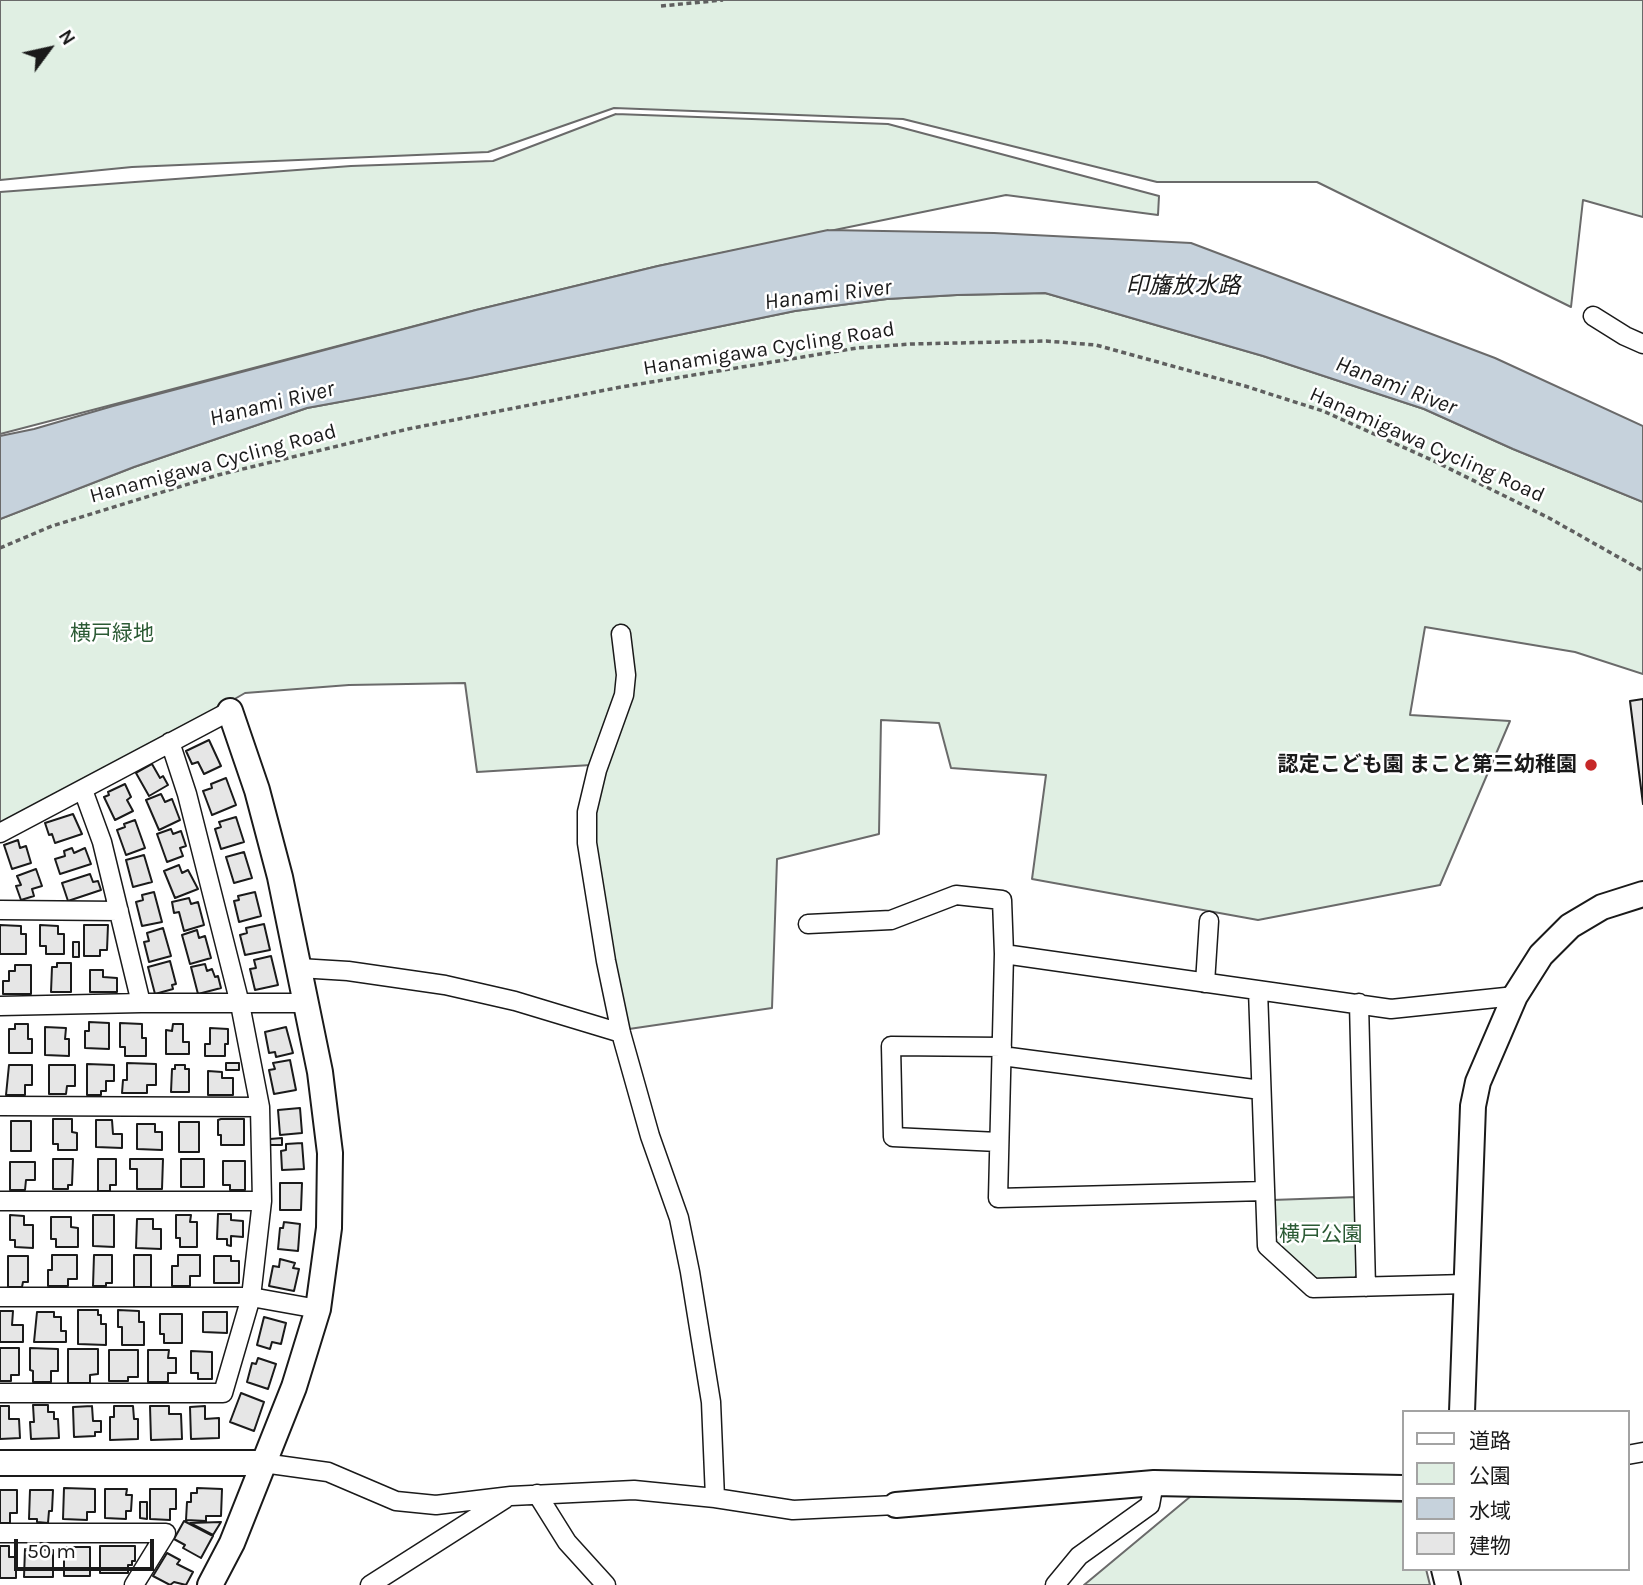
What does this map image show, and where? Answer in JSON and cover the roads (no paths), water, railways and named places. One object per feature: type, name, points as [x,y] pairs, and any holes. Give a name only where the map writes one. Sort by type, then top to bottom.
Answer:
[{"type":"street","points":[[1593,316],[1625,337],[1643,344]]},
{"type":"street","points":[[621,634],[626,675],[624,695],[597,770],[587,812],[587,843],[621,1033],[649,1136],[682,1232],[711,1402],[715,1498]]},
{"type":"street","points":[[0,833],[230,711],[257,790],[280,877],[307,1003],[320,1072],[330,1153],[329,1228],[318,1310],[294,1387],[232,1543],[210,1585]]},
{"type":"street","points":[[0,1393],[223,1393],[251,1297],[262,1201],[260,1107],[240,1004],[187,794],[170,742]]},
{"type":"street","points":[[83,790],[102,842],[142,1003]]},
{"type":"street","points":[[1462,1410],[1473,1106],[1478,1082],[1516,996],[1541,955],[1570,926],[1602,907],[1643,894]]},
{"type":"street","points":[[808,924],[891,920],[956,895],[1002,900],[1004,954],[998,1198],[1265,1191]]},
{"type":"street","points":[[0,910],[120,911]]},
{"type":"street","points":[[1205,983],[1209,921]]},
{"type":"street","points":[[1004,954],[1391,1009],[1516,996]]},
{"type":"street","points":[[299,968],[348,971],[444,985],[515,1001],[621,1033]]},
{"type":"street","points":[[1258,990],[1267,1246],[1312,1288],[1466,1284]]},
{"type":"street","points":[[0,1006],[307,1003]]},
{"type":"street","points":[[1359,1003],[1366,1287]]},
{"type":"street","points":[[999,1142],[892,1137],[891,1046],[1002,1052],[1262,1090]]},
{"type":"street","points":[[0,1106],[260,1107]]},
{"type":"street","points":[[0,1201],[262,1201]]},
{"type":"street","points":[[0,1297],[251,1297],[318,1310]]},
{"type":"street","points":[[0,1463],[263,1464],[328,1472],[396,1501],[436,1505],[537,1494],[634,1490],[715,1498],[793,1510],[896,1505],[1154,1483],[1402,1488]]},
{"type":"street","points":[[1055,1585],[1079,1556],[1150,1505],[1154,1483]]},
{"type":"street","points":[[537,1494],[567,1542],[606,1585]]},
{"type":"street","points":[[370,1585],[511,1496]]},
{"type":"street","points":[[0,1533],[166,1533],[134,1585]]},
{"type":"water","name":"印旛放水路","points":[[828,230],[994,233],[1191,243],[1495,358],[1643,426],[1643,502],[1424,409],[1263,356],[1045,293],[887,299],[795,311],[470,378],[307,408],[134,467],[0,519],[0,436],[476,310],[658,266]]},
{"type":"place","name":"認定こども園 まこと第三幼稚園","points":[[1591,765]]},
{"type":"water label","name":"Hanami River","points":[[828,295]]},
{"type":"water label","name":"Hanami River","points":[[1396,386]]},
{"type":"water label","name":"Hanami River","points":[[272,404]]},
{"type":"park label","name":"横戸緑地","points":[[112,634]]},
{"type":"park label","name":"横戸公園","points":[[1321,1235]]}]
